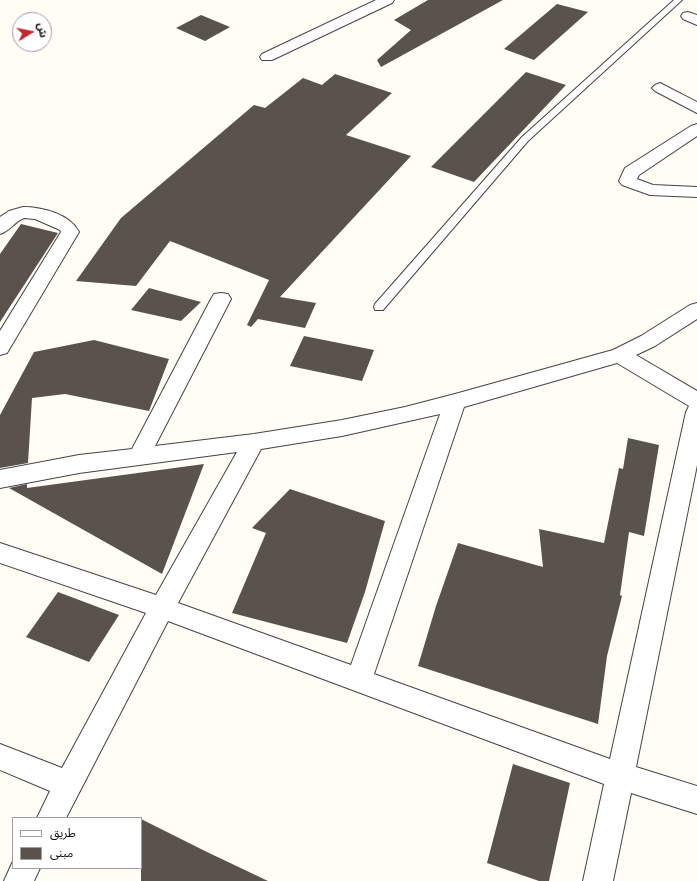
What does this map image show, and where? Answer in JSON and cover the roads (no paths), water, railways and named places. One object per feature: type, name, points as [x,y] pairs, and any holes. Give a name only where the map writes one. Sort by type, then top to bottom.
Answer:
[{"type":"street","points":[[267,57],[387,0]]},
{"type":"street","points":[[660,88],[697,108]]},
{"type":"street","points":[[697,129],[631,172],[628,181],[650,190],[697,192]]},
{"type":"street","points":[[0,228],[7,218],[13,215],[29,212],[68,226],[70,232],[0,348]]},
{"type":"street","points":[[139,456],[221,299]]},
{"type":"street","points":[[0,479],[79,464],[254,442],[405,415],[620,355],[648,341],[697,310]]},
{"type":"street","points":[[620,355],[697,401]]},
{"type":"street","points":[[359,680],[455,402]]},
{"type":"street","points":[[598,881],[697,412]]},
{"type":"street","points":[[52,817],[162,608],[254,442]]},
{"type":"street","points":[[0,552],[162,608],[620,776],[697,800]]},
{"type":"street","points":[[0,757],[68,784]]},
{"type":"street","points":[[19,881],[25,869]]},
{"type":"lane","points":[[379,307],[525,139],[678,0]]}]
